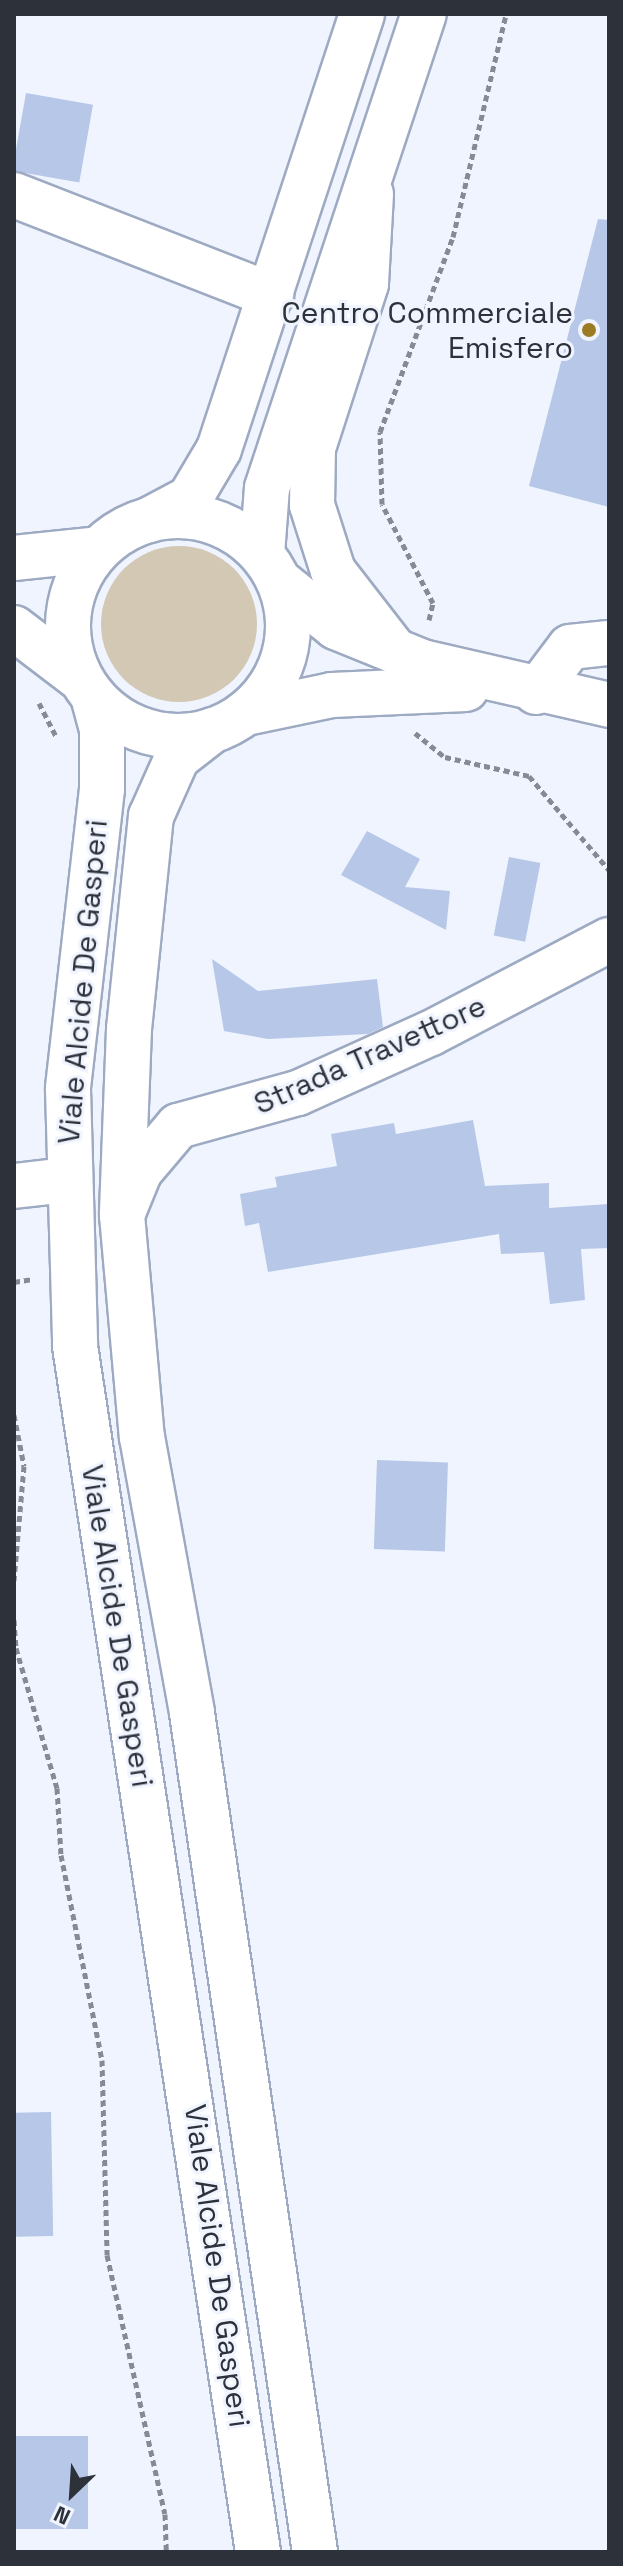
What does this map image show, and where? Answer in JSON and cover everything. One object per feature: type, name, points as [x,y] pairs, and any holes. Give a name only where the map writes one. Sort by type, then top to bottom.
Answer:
[{"type":"main road","name":"Viale Alcide De Gasperi","points":[[258,2552],[84,1415],[66,1180],[68,1089],[102,789],[102,730],[70,646],[69,611],[79,578],[99,549],[190,498],[219,449],[362,14]]},
{"type":"main road","name":"Viale Alcide De Gasperi","points":[[315,2552],[192,1713],[142,1437],[122,1215],[129,1029],[151,816],[177,758],[266,692],[284,653],[287,609],[270,567],[267,488],[424,14]]},
{"type":"main road","points":[[373,171],[366,284],[313,448],[312,505],[333,571],[411,638]]},
{"type":"main road","points":[[14,195],[271,295]]},
{"type":"main road","name":"Viale Alcide De Gasperi","points":[[149,520],[198,517],[243,537],[270,567]]},
{"type":"main road","points":[[14,558],[99,549]]},
{"type":"main road","points":[[270,567],[336,627],[411,638],[536,692]]},
{"type":"main road","points":[[14,628],[87,687],[122,720],[157,734],[417,687],[536,692],[609,705]]},
{"type":"main road","points":[[536,692],[570,647],[609,643]]},
{"type":"main road","name":"Strada Travettore","points":[[122,1215],[140,1171],[178,1126],[298,1093],[431,1033],[609,940]]},
{"type":"main road","points":[[14,1186],[66,1180]]},
{"type":"path","points":[[411,638],[433,603],[382,504],[380,432],[453,237],[506,14]]},
{"type":"path","points":[[33,692],[63,751]]},
{"type":"path","points":[[413,724],[416,738]]},
{"type":"path","points":[[403,735],[416,738],[445,757],[529,776],[609,870]]},
{"type":"path","points":[[14,1282],[36,1279]]},
{"type":"path","points":[[14,1415],[24,1466],[14,1581]]},
{"type":"path","points":[[14,1620],[16,1648],[57,1788],[61,1855],[102,2060],[107,2255],[165,2514],[166,2552]]},
{"type":"shaded area","points":[[179,546],[209,552],[234,569],[251,594],[257,624],[251,654],[234,679],[209,696],[179,702],[149,696],[124,679],[107,654],[101,624],[107,594],[124,569],[149,552]]},
{"type":"building","points":[[26,93],[93,105],[79,183],[14,171]]},
{"type":"building","name":"Centro Commerciale Emisfero","points":[[598,219],[609,220],[609,507],[529,486]]},
{"type":"building","points":[[367,831],[420,859],[405,887],[450,891],[446,930],[341,875]]},
{"type":"building","points":[[509,857],[540,863],[525,942],[494,936]]},
{"type":"building","points":[[212,959],[258,991],[377,979],[383,1027],[368,1034],[268,1039],[224,1031]]},
{"type":"building","points":[[473,1120],[485,1186],[549,1183],[549,1208],[609,1204],[609,1248],[581,1249],[585,1300],[550,1304],[544,1252],[501,1254],[499,1234],[268,1272],[259,1223],[245,1226],[240,1194],[277,1187],[275,1177],[337,1166],[331,1134],[394,1123],[396,1134]]},
{"type":"building","points":[[377,1460],[448,1462],[445,1551],[374,1549]]},
{"type":"building","points":[[51,2112],[53,2236],[16,2237],[14,2113]]},
{"type":"building","points":[[14,2436],[88,2436],[88,2529],[14,2529]]},
{"type":"place","name":"Centro Commerciale Emisfero","points":[[589,330]]}]
